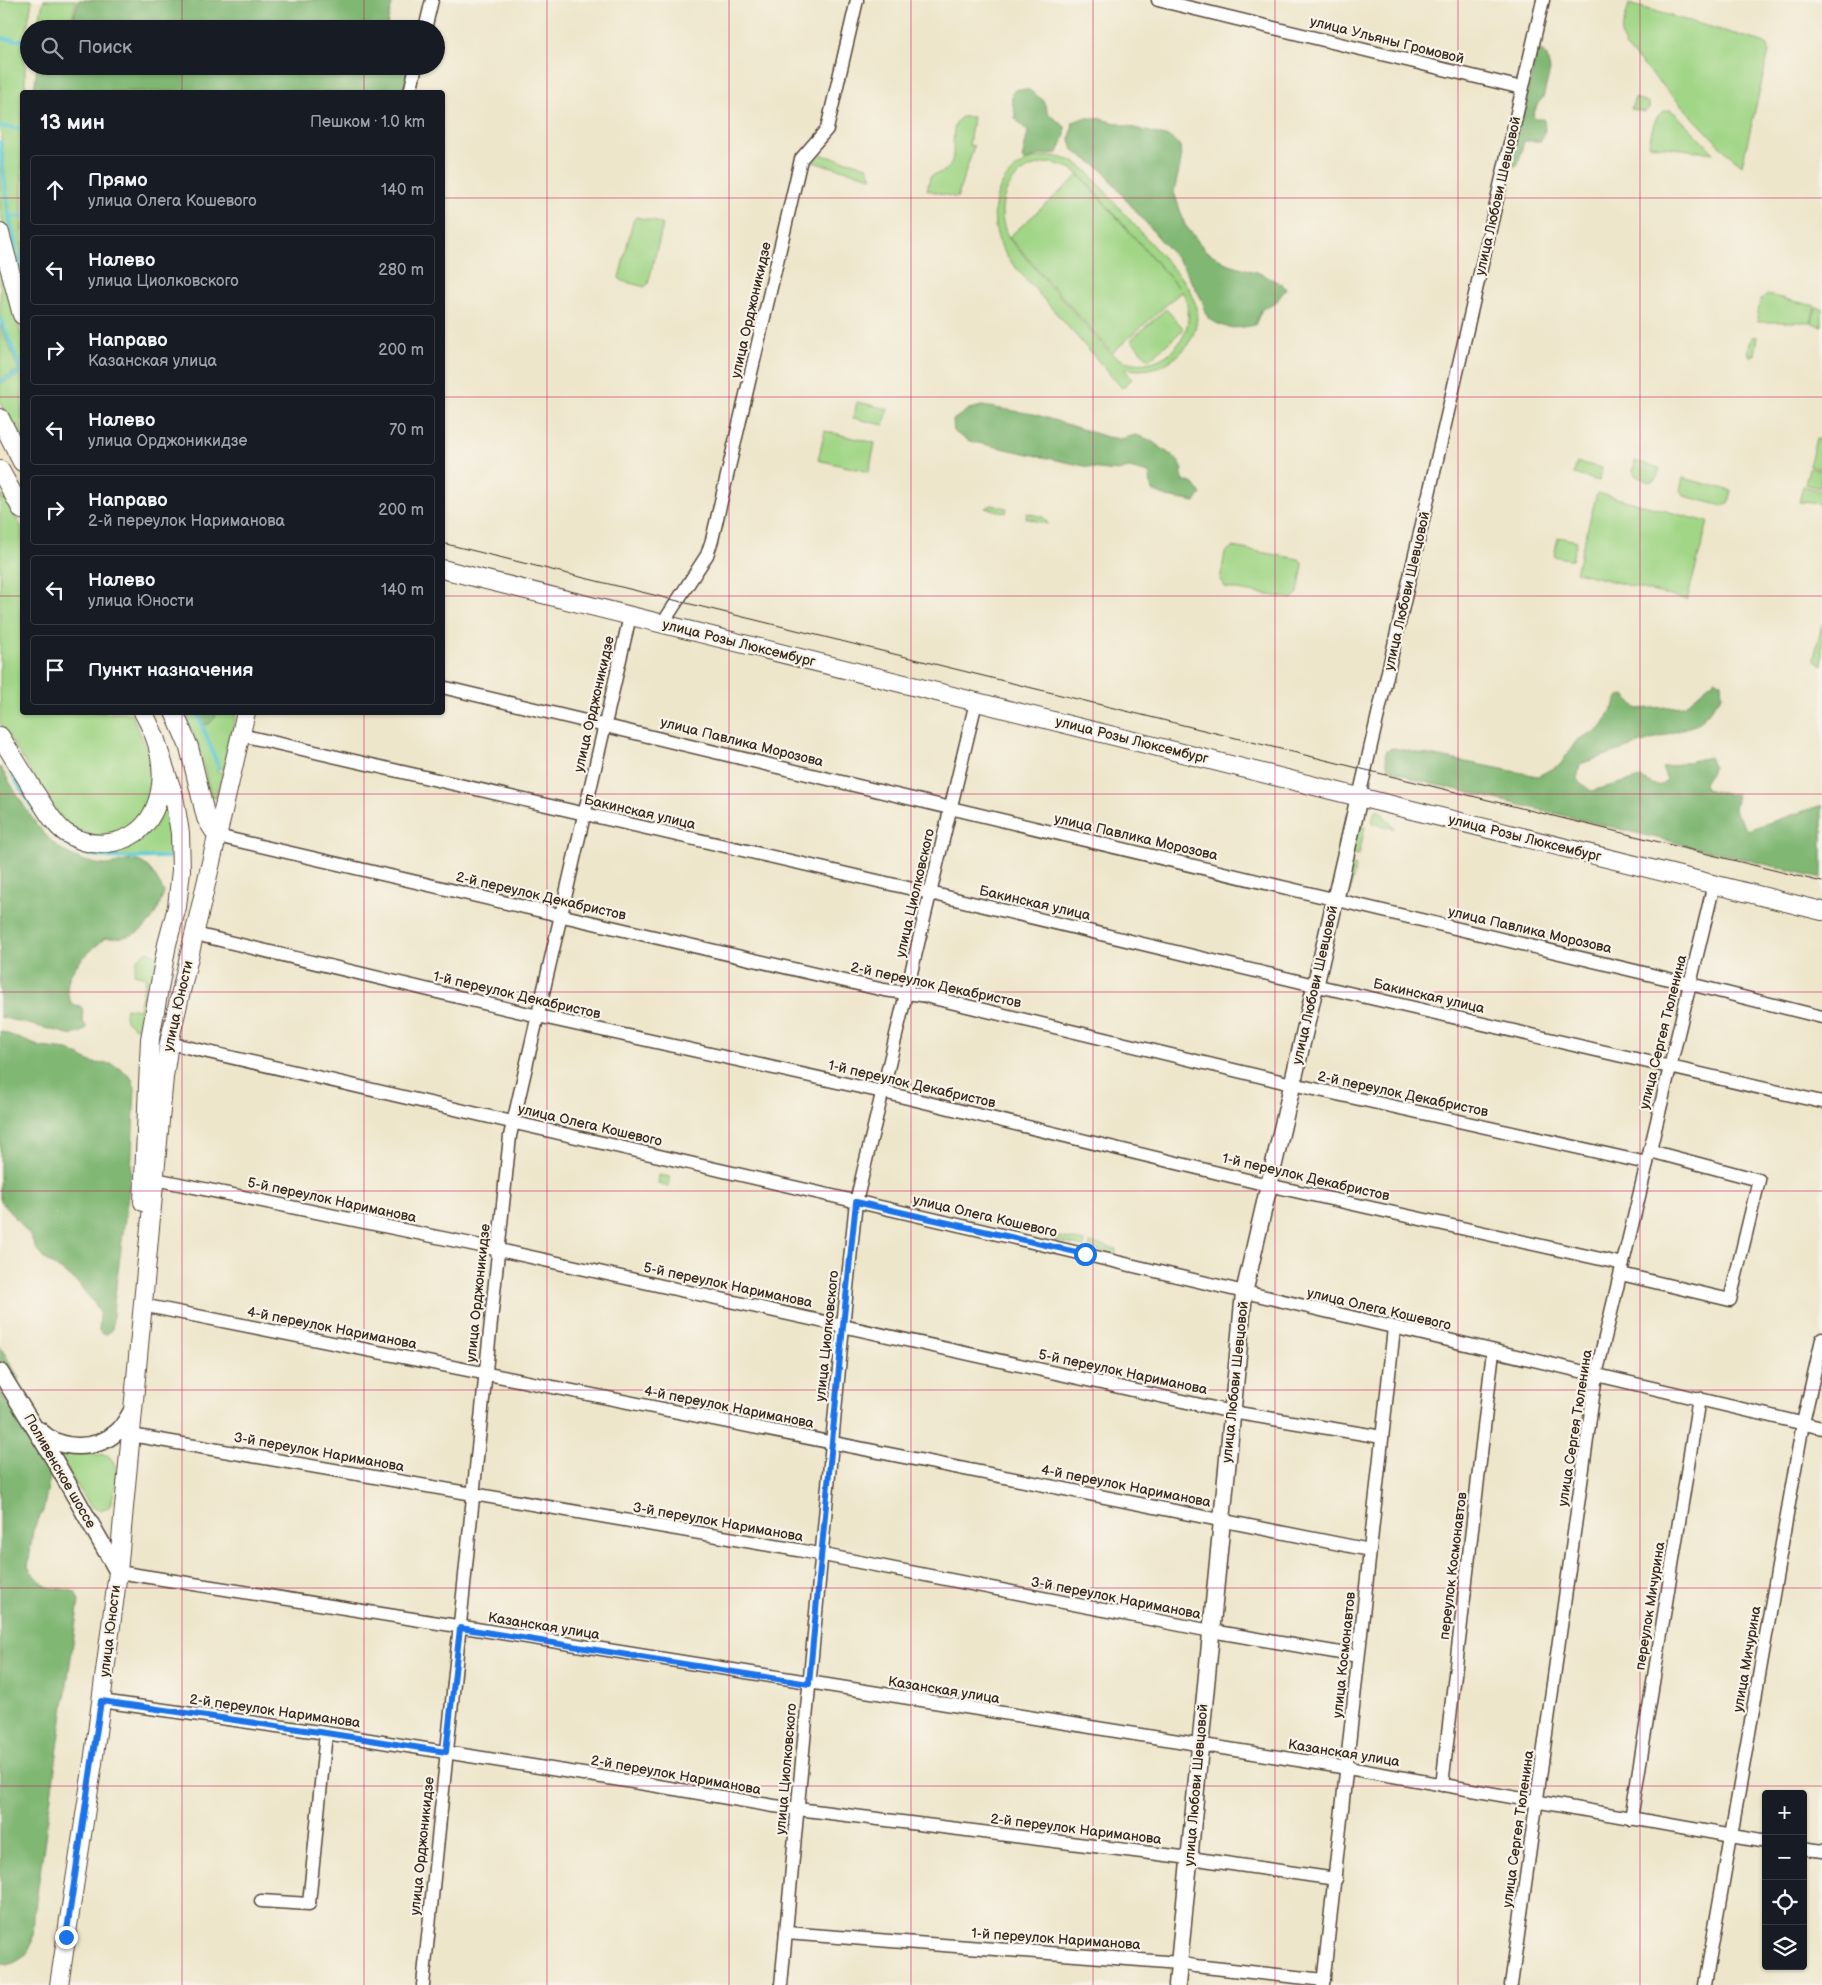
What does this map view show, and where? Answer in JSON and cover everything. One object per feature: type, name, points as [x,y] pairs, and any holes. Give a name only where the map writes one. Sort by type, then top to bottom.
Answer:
[{"type":"main road","points":[[0,233],[20,308]]},
{"type":"main road","points":[[0,418],[20,458]]},
{"type":"main road","points":[[0,466],[20,471]]},
{"type":"main road","points":[[0,470],[20,506]]},
{"type":"main road","name":"улица Розы Люксембург","points":[[445,570],[1822,911]]},
{"type":"main road","points":[[0,736],[58,825],[72,837],[99,844],[108,843],[126,838],[142,828],[153,813],[160,796],[162,787],[158,748],[144,715]]},
{"type":"main road","points":[[175,715],[189,747],[206,818],[218,836]]},
{"type":"main road","name":"улица Юности","points":[[59,1985],[118,1572],[164,1077],[169,1043],[245,715]]},
{"type":"main road","name":"улица Юности","points":[[142,1306],[143,1176],[150,1039],[177,907],[181,870],[180,833],[174,796],[158,748]]},
{"type":"street","points":[[427,20],[432,0]]},
{"type":"street","name":"улица Орджоникидзе","points":[[663,623],[707,555],[712,540],[801,159],[827,129],[857,0]]},
{"type":"street","name":"улица Ульяны Громовой","points":[[1158,0],[1522,88]]},
{"type":"street","name":"улица Любови Шевцовой","points":[[1177,1985],[1244,1292],[1543,0]]},
{"type":"street","points":[[410,90],[414,75]]},
{"type":"street","name":"улица Орджоникидзе","points":[[423,1985],[510,1136],[630,616]]},
{"type":"street","name":"улица Павлика Морозова","points":[[445,688],[605,724],[1822,1017]]},
{"type":"street","name":"улица Циолковского","points":[[781,1985],[856,1202],[976,702]]},
{"type":"street","name":"Бакинская улица","points":[[241,735],[930,893],[1314,985],[1822,1102]]},
{"type":"street","name":"2-й переулок Декабристов","points":[[218,836],[884,990],[906,993],[1292,1084],[1759,1180]]},
{"type":"street","name":"улица Сергея Тюленина","points":[[1511,1985],[1596,1375],[1714,884]]},
{"type":"street","name":"1-й переулок Декабристов","points":[[195,934],[538,1016],[883,1092],[1622,1269],[1730,1300],[1759,1180]]},
{"type":"street","name":"улица Олега Кошевого","points":[[169,1043],[1822,1428]]},
{"type":"street","name":"5-й переулок Нариманова","points":[[155,1179],[498,1250],[1232,1412],[1382,1437]]},
{"type":"street","name":"4-й переулок Нариманова","points":[[142,1306],[1370,1550]]},
{"type":"street","name":"улица Космонавтов","points":[[1324,1982],[1394,1328]]},
{"type":"street","name":"улица Мичурина","points":[[1705,1985],[1803,1423],[1822,1339]]},
{"type":"street","name":"переулок Космонавтов","points":[[1442,1785],[1493,1351]]},
{"type":"street","name":"Поливенское шоссе","points":[[0,1372],[34,1425],[118,1572]]},
{"type":"street","name":"переулок Мичурина","points":[[1631,1819],[1699,1398]]},
{"type":"street","points":[[34,1425],[43,1434],[55,1441],[81,1446],[94,1444],[118,1432],[133,1410]]},
{"type":"street","name":"3-й переулок Нариманова","points":[[131,1435],[821,1555],[1211,1632],[1358,1656]]},
{"type":"street","name":"Казанская улица","points":[[118,1572],[809,1684],[1348,1768],[1537,1803],[1762,1841]]},
{"type":"street","name":"2-й переулок Нариманова","points":[[101,1701],[326,1733],[797,1810],[1190,1858],[1336,1879]]},
{"type":"street","points":[[261,1901],[309,1904],[326,1733]]},
{"type":"street","points":[[1807,1849],[1822,1851]]},
{"type":"street","name":"1-й переулок Нариманова","points":[[786,1933],[1179,1963],[1324,1982]]},
{"type":"green space","points":[[0,0],[32,0],[28,20],[20,20],[20,39],[0,37]]},
{"type":"green space","points":[[44,0],[77,0],[71,20],[38,20]]},
{"type":"green space","points":[[79,0],[393,0],[388,20],[73,20]]},
{"type":"green space","points":[[1629,4],[1768,45],[1769,51],[1742,165],[1727,153],[1625,46],[1621,34]]},
{"type":"green space","points":[[0,39],[20,41],[20,75],[25,75],[25,90],[20,90],[20,129],[0,126]]},
{"type":"green space","points":[[1541,50],[1547,57],[1550,70],[1543,98],[1538,103],[1533,116],[1536,119],[1544,119],[1545,130],[1541,141],[1524,141],[1518,164],[1514,167],[1511,162],[1537,52]]},
{"type":"green space","points":[[36,75],[411,75],[407,90],[34,90]]},
{"type":"green space","points":[[1016,89],[1029,90],[1043,100],[1048,113],[1065,127],[1065,135],[1058,153],[1040,155],[1025,161],[1022,159],[1028,132],[1015,118],[1012,95]]},
{"type":"green space","points":[[1635,98],[1649,103],[1649,108],[1645,112],[1631,109]]},
{"type":"green space","points":[[1670,110],[1714,153],[1649,145],[1652,128],[1657,118],[1664,111]]},
{"type":"green space","points":[[962,117],[973,117],[969,145],[974,146],[957,198],[927,190],[930,177],[950,166],[955,126]]},
{"type":"green space","points":[[1084,118],[1097,118],[1169,137],[1180,145],[1181,161],[1174,192],[1185,225],[1206,251],[1226,263],[1262,274],[1283,285],[1286,289],[1276,302],[1262,309],[1255,325],[1230,328],[1208,318],[1202,300],[1183,266],[1122,195],[1104,171],[1073,150],[1070,139],[1073,122]]},
{"type":"green space","points":[[0,127],[20,130],[20,215],[10,217]]},
{"type":"green space","points":[[0,151],[8,217],[19,262],[14,263],[0,211]]},
{"type":"green space","points":[[822,155],[867,166],[872,177],[812,162]]},
{"type":"green space","points":[[1054,156],[1073,161],[1086,170],[1183,280],[1193,297],[1197,316],[1195,329],[1190,341],[1173,359],[1162,365],[1150,369],[1124,368],[1132,379],[1122,388],[1011,262],[1001,245],[995,228],[995,210],[998,193],[1006,178],[1018,167],[1034,159]],"holes":[[[1054,163],[1070,168],[1082,177],[1178,287],[1079,175],[1009,237],[1112,353],[1182,291],[1188,308],[1187,325],[1181,340],[1171,352],[1158,360],[1142,363],[1126,361],[1110,353],[1010,240],[1004,227],[1003,200],[1008,188],[1016,178],[1026,170],[1039,165]]]},
{"type":"green space","points":[[20,217],[20,260],[10,218]]},
{"type":"green space","points":[[636,217],[663,225],[648,284],[645,287],[622,281],[619,278],[633,221]]},
{"type":"green space","points":[[0,258],[20,331],[20,366],[0,315]]},
{"type":"green space","points":[[1768,295],[1815,306],[1811,322],[1758,322],[1757,317],[1761,299]]},
{"type":"green space","points":[[1816,307],[1822,308],[1822,326],[1812,323]]},
{"type":"green space","points":[[1166,309],[1184,329],[1149,360],[1131,340]]},
{"type":"green space","points":[[0,324],[19,370],[0,380]]},
{"type":"green space","points":[[1752,337],[1758,337],[1755,355],[1752,354],[1752,357],[1749,355],[1748,350]]},
{"type":"green space","points":[[20,374],[20,443],[0,403],[0,384]]},
{"type":"green space","points":[[857,402],[888,409],[884,425],[853,418]]},
{"type":"green space","points":[[982,406],[1034,414],[1107,437],[1120,439],[1136,435],[1150,440],[1178,460],[1182,468],[1182,480],[1194,484],[1201,494],[1195,502],[1167,497],[1152,491],[1149,473],[1129,468],[1118,471],[1098,469],[969,441],[954,432],[953,420],[969,409]]},
{"type":"green space","points":[[825,431],[875,443],[869,472],[818,460]]},
{"type":"green space","points":[[1816,439],[1822,440],[1822,469],[1809,466]]},
{"type":"green space","points":[[1635,461],[1660,468],[1656,479],[1649,482],[1636,476],[1633,471]]},
{"type":"green space","points":[[1577,462],[1602,468],[1599,481],[1574,474]]},
{"type":"green space","points":[[1809,468],[1822,471],[1820,488],[1805,484]]},
{"type":"green space","points":[[1683,478],[1732,491],[1729,502],[1723,506],[1684,496],[1680,490]]},
{"type":"green space","points":[[1803,486],[1821,491],[1822,488],[1822,504],[1799,502]]},
{"type":"green space","points":[[0,493],[20,524],[20,715],[132,715],[146,747],[154,777],[154,788],[145,815],[117,835],[91,836],[68,825],[56,812],[0,723]]},
{"type":"green space","points":[[1597,493],[1708,522],[1687,600],[1576,572]]},
{"type":"green space","points":[[992,505],[1007,508],[1006,513],[985,508]]},
{"type":"green space","points":[[1027,513],[1043,517],[1048,524],[1026,518]]},
{"type":"green space","points":[[1558,537],[1577,541],[1572,560],[1554,556]]},
{"type":"green space","points":[[1232,547],[1299,559],[1303,565],[1298,593],[1292,599],[1226,588],[1220,580],[1225,553]]},
{"type":"green space","points":[[1822,624],[1822,666],[1814,658]]},
{"type":"green space","points":[[1716,679],[1721,683],[1722,696],[1698,724],[1580,764],[1577,780],[1591,791],[1640,778],[1657,786],[1663,784],[1667,779],[1662,768],[1709,757],[1714,767],[1704,783],[1706,789],[1725,794],[1737,794],[1734,810],[1747,830],[1822,805],[1822,878],[1417,780],[1388,768],[1385,756],[1387,750],[1393,748],[1538,776],[1560,765],[1577,740],[1600,729],[1619,696],[1625,695],[1637,709],[1684,706]]},
{"type":"green space","points":[[185,715],[197,715],[218,768],[216,771],[223,773],[216,798],[211,797],[198,745]]},
{"type":"green space","points":[[199,715],[216,715],[213,720],[205,725]]},
{"type":"green space","points":[[215,715],[236,715],[224,769],[219,768],[201,721],[203,723]]},
{"type":"green space","points":[[0,767],[44,834],[64,851],[83,860],[99,864],[109,865],[134,861],[144,864],[156,877],[164,892],[156,913],[144,928],[128,936],[105,938],[75,967],[67,984],[68,994],[72,1004],[83,1009],[82,1020],[87,1028],[73,1035],[0,1017]]},
{"type":"green space","points":[[168,803],[174,853],[169,856],[102,856],[77,849],[66,842],[78,844],[154,826],[160,817],[164,805]]},
{"type":"green space","points":[[1375,810],[1380,811],[1395,829],[1372,823]]},
{"type":"green space","points":[[1356,825],[1365,827],[1359,855],[1349,853]]},
{"type":"green space","points":[[1346,863],[1356,866],[1348,900],[1338,898]]},
{"type":"green space","points":[[148,951],[158,957],[144,1023],[141,1027],[135,1028],[126,1020],[126,1008],[139,1010],[146,977],[134,974],[137,959]]},
{"type":"green space","points":[[0,1031],[41,1047],[68,1050],[93,1063],[111,1064],[121,1069],[132,1079],[135,1088],[131,1172],[112,1329],[107,1334],[102,1334],[99,1331],[100,1313],[95,1304],[75,1280],[43,1258],[36,1249],[30,1235],[0,1200]]},
{"type":"green space","points":[[659,1175],[670,1177],[668,1187],[658,1184]]},
{"type":"green space","points":[[1055,1236],[1085,1242],[1084,1247],[1054,1241]]},
{"type":"green space","points":[[1090,1243],[1117,1249],[1116,1254],[1089,1249]]},
{"type":"green space","points":[[0,1346],[19,1378],[17,1383],[12,1382],[0,1362]]},
{"type":"green space","points":[[0,1391],[45,1460],[50,1477],[43,1511],[33,1530],[28,1567],[44,1585],[75,1592],[79,1601],[31,1946],[23,1957],[8,1965],[0,1962]]},
{"type":"green space","points":[[56,1452],[107,1455],[112,1459],[115,1465],[116,1479],[114,1494],[109,1507],[100,1510],[91,1507]]},
{"type":"waterway","points":[[0,38],[20,40]]},
{"type":"waterway","points":[[0,126],[20,129]]},
{"type":"waterway","points":[[0,142],[9,217],[20,262]]},
{"type":"waterway","points":[[9,217],[20,216]]},
{"type":"waterway","points":[[0,318],[20,367]]},
{"type":"waterway","points":[[0,382],[20,372]]},
{"type":"waterway","points":[[198,715],[219,768]]},
{"type":"waterway","points":[[0,753],[39,816],[64,843],[79,851],[96,856],[123,858],[169,857]]},
{"type":"tram line","points":[[445,544],[1822,882]]},
{"type":"route","points":[[66,1937],[101,1701],[446,1752],[460,1628],[809,1684],[856,1202],[1085,1254]]}]
